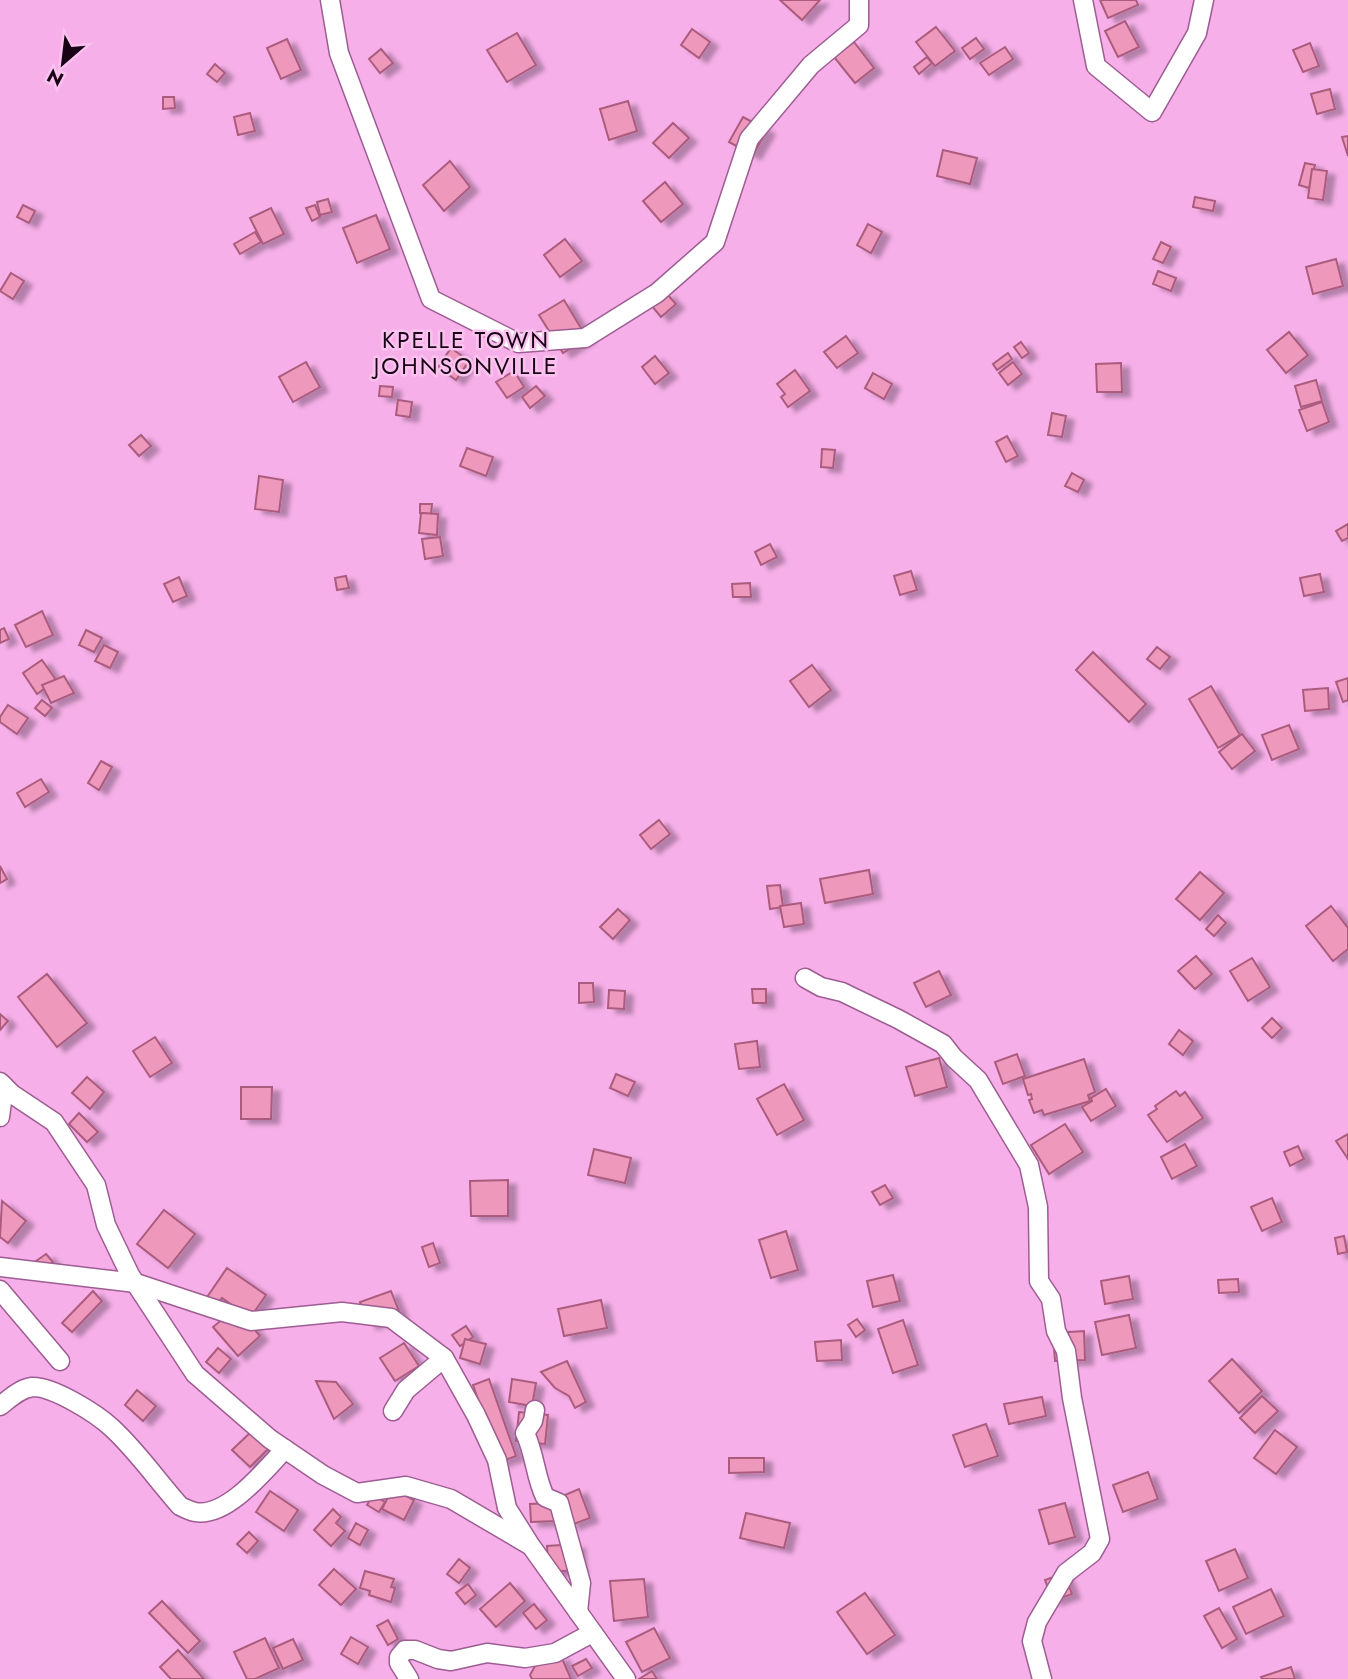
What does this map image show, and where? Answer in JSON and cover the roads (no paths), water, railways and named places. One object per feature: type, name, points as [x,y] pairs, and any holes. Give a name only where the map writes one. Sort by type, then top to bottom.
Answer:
[{"type":"street","points":[[330,0],[339,53],[431,299],[518,342],[585,338],[657,293],[715,242],[749,139],[811,65],[859,25],[859,0]]},
{"type":"street","points":[[1083,0],[1096,66],[1152,112],[1197,33],[1204,0]]},
{"type":"street","points":[[805,978],[821,987],[842,992],[943,1044],[978,1080],[1029,1165],[1038,1207],[1039,1281],[1051,1299],[1056,1331],[1066,1352],[1072,1398],[1100,1539],[1093,1553],[1066,1573],[1037,1622],[1032,1641],[1042,1679]]},
{"type":"street","points":[[0,1117],[2,1084]]},
{"type":"street","points":[[2,1084],[54,1122],[96,1185],[106,1225],[136,1283],[195,1374],[285,1449],[323,1475],[357,1493],[406,1486],[451,1499],[531,1546]]},
{"type":"street","points":[[0,1267],[136,1283],[251,1321],[342,1312],[391,1318],[444,1358],[476,1415],[497,1460],[507,1508],[626,1679]]},
{"type":"street","points":[[0,1290],[60,1361]]},
{"type":"street","points":[[393,1411],[406,1390],[444,1358]]},
{"type":"street","points":[[0,1406],[14,1394],[29,1387],[46,1387],[68,1398],[111,1427],[180,1506],[195,1512],[212,1511],[234,1500],[285,1449]]},
{"type":"street","points":[[534,1410],[533,1421],[525,1433],[533,1450],[545,1497],[559,1503],[581,1583],[578,1612]]},
{"type":"street","points":[[409,1679],[399,1663],[399,1657],[405,1650],[415,1650],[451,1661],[487,1653],[525,1658],[555,1653],[592,1633]]},
{"type":"district","name":"KPELLE TOWN JOHNSONVILLE","points":[[466,353]]}]
